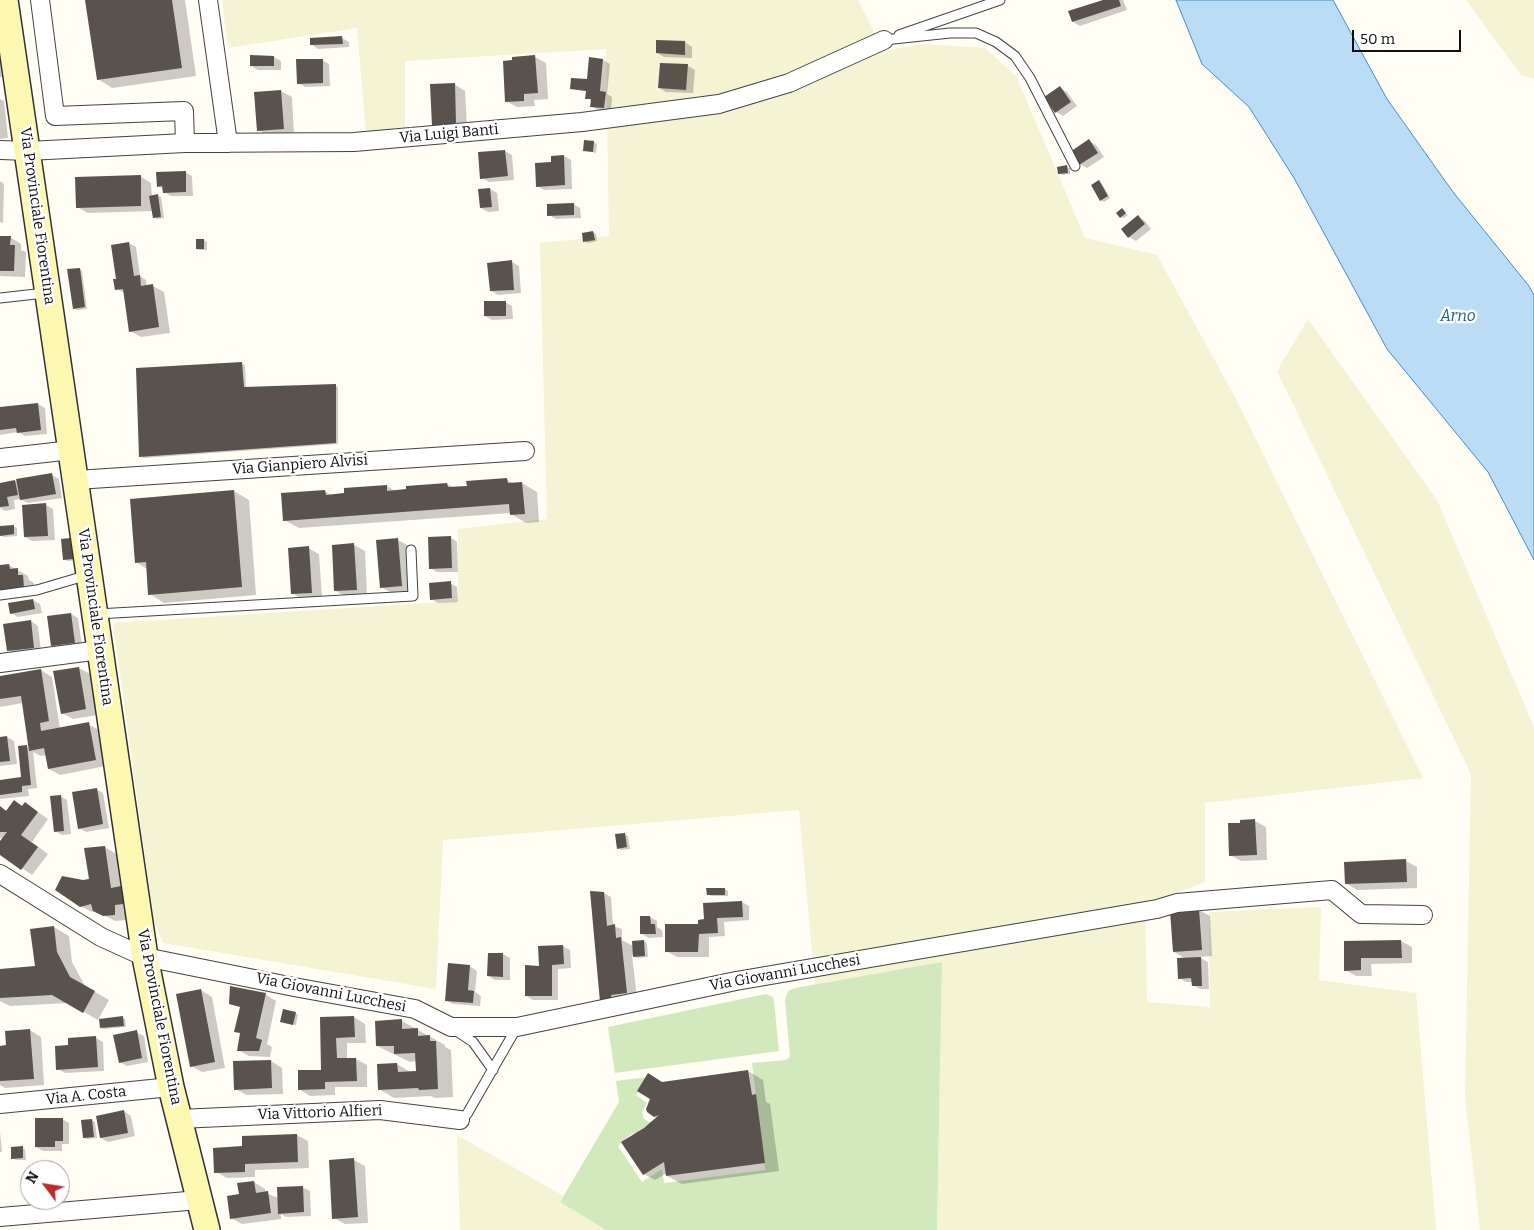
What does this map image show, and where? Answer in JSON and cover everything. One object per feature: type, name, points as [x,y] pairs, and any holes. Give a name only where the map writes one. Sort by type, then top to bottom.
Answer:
[{"type":"main road","name":"Via Provinciale Fiorentina","points":[[5,0],[145,958],[171,1087],[206,1230]]},
{"type":"street","points":[[40,0],[55,116],[184,110],[185,143]]},
{"type":"street","points":[[208,0],[228,143]]},
{"type":"street","name":"Via Luigi Banti","points":[[0,150],[28,151],[185,143],[354,142],[582,122],[719,104],[789,83],[884,40]]},
{"type":"street","points":[[0,458],[72,450]]},
{"type":"street","name":"Via Gianpiero Alvisi","points":[[76,480],[525,451]]},
{"type":"street","points":[[0,663],[100,650]]},
{"type":"street","name":"Via Giovanni Lucchesi","points":[[0,874],[101,937],[145,958],[415,1009],[451,1027],[517,1027],[736,981],[1156,909],[1177,903],[1332,890],[1361,914],[1423,915]]},
{"type":"street","name":"Via A. Costa","points":[[0,1104],[171,1087]]},
{"type":"street","name":"Via Vittorio Alfieri","points":[[179,1119],[380,1110],[460,1120]]},
{"type":"street","points":[[0,1217],[199,1200]]},
{"type":"lane","points":[[884,40],[1000,0]]},
{"type":"lane","points":[[884,40],[950,33],[976,33],[996,42],[1015,56],[1030,78],[1075,166]]},
{"type":"lane","points":[[0,298],[48,293]]},
{"type":"lane","points":[[94,614],[413,596],[411,550]]},
{"type":"lane","points":[[0,595],[37,590],[88,574]]},
{"type":"lane","points":[[451,1027],[473,1042],[492,1070]]},
{"type":"lane","points":[[460,1120],[467,1114],[517,1027]]},
{"type":"green space","points":[[222,0],[858,0],[884,51],[923,44],[985,48],[1016,76],[1085,238],[1157,255],[1237,401],[1423,778],[1205,803],[1205,882],[1145,905],[1147,1002],[1210,1007],[1209,912],[1321,907],[1319,980],[1416,993],[1436,1230],[937,1230],[942,963],[815,984],[799,810],[443,840],[436,989],[163,943],[154,921],[113,623],[458,601],[458,529],[547,519],[540,243],[609,236],[606,49],[405,61],[405,127],[366,132],[357,28],[228,48]]},
{"type":"green space","points":[[1466,0],[1534,0],[1534,79],[1521,75]]},
{"type":"green space","points":[[1308,319],[1437,500],[1534,727],[1534,1230],[1480,1230],[1465,1097],[1471,774],[1277,371]]},
{"type":"green space","points":[[942,962],[937,1230],[606,1230],[560,1202],[619,1102],[616,1081],[647,1077],[636,1095],[647,1103],[642,1112],[644,1119],[649,1122],[653,1121],[638,1133],[631,1134],[618,1146],[642,1182],[662,1169],[664,1183],[765,1170],[752,1063],[786,1060],[790,1057],[785,1000],[788,991],[795,988]]},
{"type":"green space","points":[[766,994],[773,997],[774,1001],[779,1051],[615,1073],[608,1027]]},
{"type":"green space","points":[[457,1135],[562,1195],[560,1202],[606,1230],[460,1230]]},
{"type":"water","name":"Arno","points":[[1176,0],[1333,0],[1387,99],[1453,192],[1529,286],[1534,295],[1534,560],[1488,472],[1387,349],[1294,178],[1249,107],[1202,64]]},
{"type":"building","points":[[85,0],[172,0],[182,68],[97,80]]},
{"type":"building","points":[[1103,0],[1119,0],[1121,6],[1072,22],[1068,11]]},
{"type":"building","points":[[342,36],[343,44],[310,45],[310,38]]},
{"type":"building","points":[[656,40],[685,41],[685,55],[656,53]]},
{"type":"building","points":[[250,55],[274,56],[274,66],[250,66]]},
{"type":"building","points":[[535,55],[538,93],[524,94],[524,101],[505,102],[503,61],[512,60],[512,57]]},
{"type":"building","points":[[589,57],[603,59],[600,91],[606,92],[604,108],[590,107],[591,99],[585,99],[586,91],[570,89],[571,78],[587,79]]},
{"type":"building","points":[[296,59],[323,59],[323,83],[297,84]]},
{"type":"building","points":[[660,63],[688,64],[686,90],[658,88]]},
{"type":"building","points":[[455,83],[456,124],[432,126],[430,84]]},
{"type":"building","points":[[1060,86],[1071,102],[1055,113],[1044,97]]},
{"type":"building","points":[[281,90],[284,129],[257,131],[254,92]]},
{"type":"building","points":[[1089,139],[1098,153],[1079,165],[1070,152]]},
{"type":"building","points":[[584,140],[594,141],[593,152],[583,151]]},
{"type":"building","points":[[505,150],[508,176],[480,179],[478,152]]},
{"type":"building","points":[[564,155],[565,185],[536,187],[535,163],[551,162],[551,156]]},
{"type":"building","points":[[1067,165],[1068,173],[1058,174],[1057,167]]},
{"type":"building","points":[[186,171],[186,192],[163,193],[162,186],[157,187],[156,172]]},
{"type":"building","points":[[141,175],[141,206],[76,208],[75,177]]},
{"type":"building","points":[[1099,180],[1108,196],[1100,201],[1091,185]]},
{"type":"building","points":[[490,188],[492,207],[480,208],[478,189]]},
{"type":"building","points":[[158,194],[161,217],[153,218],[149,196]]},
{"type":"building","points":[[574,203],[574,215],[547,216],[547,204]]},
{"type":"building","points":[[1122,208],[1126,213],[1120,218],[1116,213]]},
{"type":"building","points":[[1138,215],[1145,224],[1128,238],[1121,229]]},
{"type":"building","points":[[593,231],[595,240],[583,242],[582,233]]},
{"type":"building","points":[[0,236],[11,236],[10,245],[15,245],[14,271],[0,271]]},
{"type":"building","points":[[196,239],[204,239],[204,249],[196,249]]},
{"type":"building","points":[[129,242],[134,276],[140,275],[141,286],[153,284],[159,327],[129,332],[123,289],[115,290],[113,279],[116,279],[111,245]]},
{"type":"building","points":[[512,260],[514,290],[490,291],[487,263]]},
{"type":"building","points":[[80,268],[85,307],[73,309],[67,269]]},
{"type":"building","points":[[484,301],[506,301],[506,316],[484,316]]},
{"type":"building","points":[[242,362],[244,387],[336,384],[336,443],[139,457],[136,368]]},
{"type":"building","points":[[38,403],[41,430],[17,433],[16,428],[0,430],[0,407]]},
{"type":"building","points":[[52,473],[56,494],[20,500],[16,479]]},
{"type":"building","points":[[507,478],[508,483],[522,482],[525,514],[510,515],[509,504],[283,521],[281,493],[325,490],[326,495],[344,493],[344,488],[387,485],[387,491],[406,489],[406,486],[447,483],[448,487],[467,486],[466,481]]},
{"type":"building","points":[[15,480],[18,495],[7,497],[9,506],[0,507],[0,483]]},
{"type":"building","points":[[234,490],[242,587],[148,595],[146,562],[135,563],[130,499]]},
{"type":"building","points":[[46,503],[48,536],[24,537],[22,505]]},
{"type":"building","points":[[14,525],[14,534],[0,536],[0,526]]},
{"type":"building","points":[[451,536],[452,568],[429,569],[428,537]]},
{"type":"building","points":[[70,538],[73,559],[63,560],[61,539]]},
{"type":"building","points":[[398,538],[402,586],[380,588],[376,540]]},
{"type":"building","points":[[354,543],[357,590],[334,591],[332,545]]},
{"type":"building","points":[[309,546],[312,593],[291,594],[288,548]]},
{"type":"building","points":[[9,564],[10,569],[18,568],[18,575],[23,575],[24,588],[0,590],[0,565]]},
{"type":"building","points":[[451,581],[452,598],[430,600],[429,583]]},
{"type":"building","points":[[33,599],[35,609],[10,614],[8,603]]},
{"type":"building","points":[[71,613],[75,643],[51,646],[47,616]]},
{"type":"building","points":[[31,620],[34,648],[7,651],[3,624]]},
{"type":"building","points":[[79,667],[86,709],[61,714],[53,671]]},
{"type":"building","points":[[41,669],[49,721],[40,723],[41,731],[89,722],[96,760],[48,769],[44,748],[29,751],[21,696],[0,699],[0,676]]},
{"type":"building","points":[[7,736],[10,761],[0,762],[0,737]]},
{"type":"building","points":[[27,745],[31,785],[22,786],[22,792],[0,795],[0,780],[21,777],[18,746]]},
{"type":"building","points":[[97,788],[103,824],[78,829],[72,792]]},
{"type":"building","points":[[61,795],[64,831],[54,832],[50,796]]},
{"type":"building","points":[[14,800],[22,806],[25,802],[38,812],[21,835],[38,847],[21,870],[0,855],[0,841],[7,832],[0,832],[0,806],[6,811]]},
{"type":"building","points":[[1255,819],[1257,855],[1229,856],[1228,823],[1240,823],[1240,820]]},
{"type":"building","points":[[625,833],[627,847],[617,849],[615,834]]},
{"type":"building","points":[[105,846],[111,888],[121,886],[124,904],[115,905],[115,915],[103,916],[93,911],[91,904],[80,907],[55,890],[62,876],[83,880],[89,879],[84,848]]},
{"type":"building","points":[[1406,859],[1407,882],[1345,884],[1344,862]]},
{"type":"building","points":[[706,888],[725,888],[725,895],[707,895]]},
{"type":"building","points":[[590,891],[604,892],[607,926],[615,924],[616,938],[621,937],[627,993],[611,995],[612,1001],[600,1002]]},
{"type":"building","points":[[742,901],[743,917],[717,918],[718,933],[699,934],[698,952],[665,952],[665,924],[698,924],[698,920],[704,919],[703,903]]},
{"type":"building","points":[[1199,909],[1202,950],[1173,952],[1170,911]]},
{"type":"building","points":[[640,916],[650,916],[651,924],[655,924],[656,934],[640,934]]},
{"type":"building","points":[[54,926],[57,952],[70,977],[95,991],[83,1013],[52,995],[0,998],[0,969],[35,966],[30,929]]},
{"type":"building","points":[[644,940],[645,956],[633,957],[632,941]]},
{"type":"building","points":[[1401,940],[1402,958],[1361,958],[1361,970],[1344,971],[1344,941]]},
{"type":"building","points":[[563,945],[564,964],[552,965],[552,996],[525,996],[525,965],[539,966],[538,946]]},
{"type":"building","points":[[488,953],[503,953],[503,977],[487,976]]},
{"type":"building","points":[[1201,957],[1202,986],[1192,986],[1191,978],[1178,979],[1177,958]]},
{"type":"building","points":[[448,963],[470,965],[468,990],[474,991],[473,1003],[445,1001]]},
{"type":"building","points":[[230,986],[266,993],[256,1038],[262,1040],[259,1051],[237,1051],[240,1033],[234,1032],[240,1007],[229,1004]]},
{"type":"building","points":[[201,989],[215,1062],[190,1067],[176,994]]},
{"type":"building","points":[[283,1009],[296,1012],[293,1025],[280,1022]]},
{"type":"building","points":[[123,1016],[124,1026],[100,1028],[99,1019]]},
{"type":"building","points":[[354,1016],[355,1037],[336,1038],[337,1058],[356,1058],[357,1081],[325,1082],[325,1089],[298,1090],[298,1070],[321,1070],[320,1017]]},
{"type":"building","points":[[402,1019],[402,1029],[418,1028],[418,1036],[430,1035],[430,1041],[436,1041],[438,1089],[378,1090],[377,1064],[397,1063],[398,1072],[416,1071],[415,1053],[394,1054],[394,1046],[376,1046],[375,1021]]},
{"type":"building","points":[[30,1029],[34,1079],[0,1081],[0,1046],[6,1045],[5,1031]]},
{"type":"building","points":[[137,1030],[142,1058],[119,1063],[113,1035]]},
{"type":"building","points":[[96,1036],[98,1067],[56,1070],[55,1046],[68,1045],[68,1038]]},
{"type":"building","points":[[271,1060],[272,1088],[234,1090],[233,1061]]},
{"type":"building","points":[[748,1070],[752,1095],[756,1094],[765,1163],[666,1176],[664,1162],[643,1175],[621,1142],[644,1128],[659,1115],[654,1117],[647,1112],[646,1109],[650,1099],[637,1091],[648,1073],[662,1082]]},
{"type":"building","points":[[124,1110],[128,1133],[100,1138],[96,1116]]},
{"type":"building","points":[[35,1118],[63,1118],[63,1141],[55,1141],[55,1147],[35,1147]]},
{"type":"building","points":[[92,1119],[94,1137],[83,1138],[81,1120]]},
{"type":"building","points":[[297,1134],[298,1162],[245,1164],[245,1172],[214,1173],[213,1148],[242,1146],[242,1136]]},
{"type":"building","points":[[23,1146],[23,1158],[11,1159],[11,1147]]},
{"type":"building","points":[[354,1158],[358,1217],[332,1219],[329,1160]]},
{"type":"building","points":[[254,1181],[256,1193],[268,1191],[271,1213],[230,1219],[227,1196],[239,1194],[237,1183]]},
{"type":"building","points":[[303,1186],[304,1212],[278,1214],[277,1187]]}]
